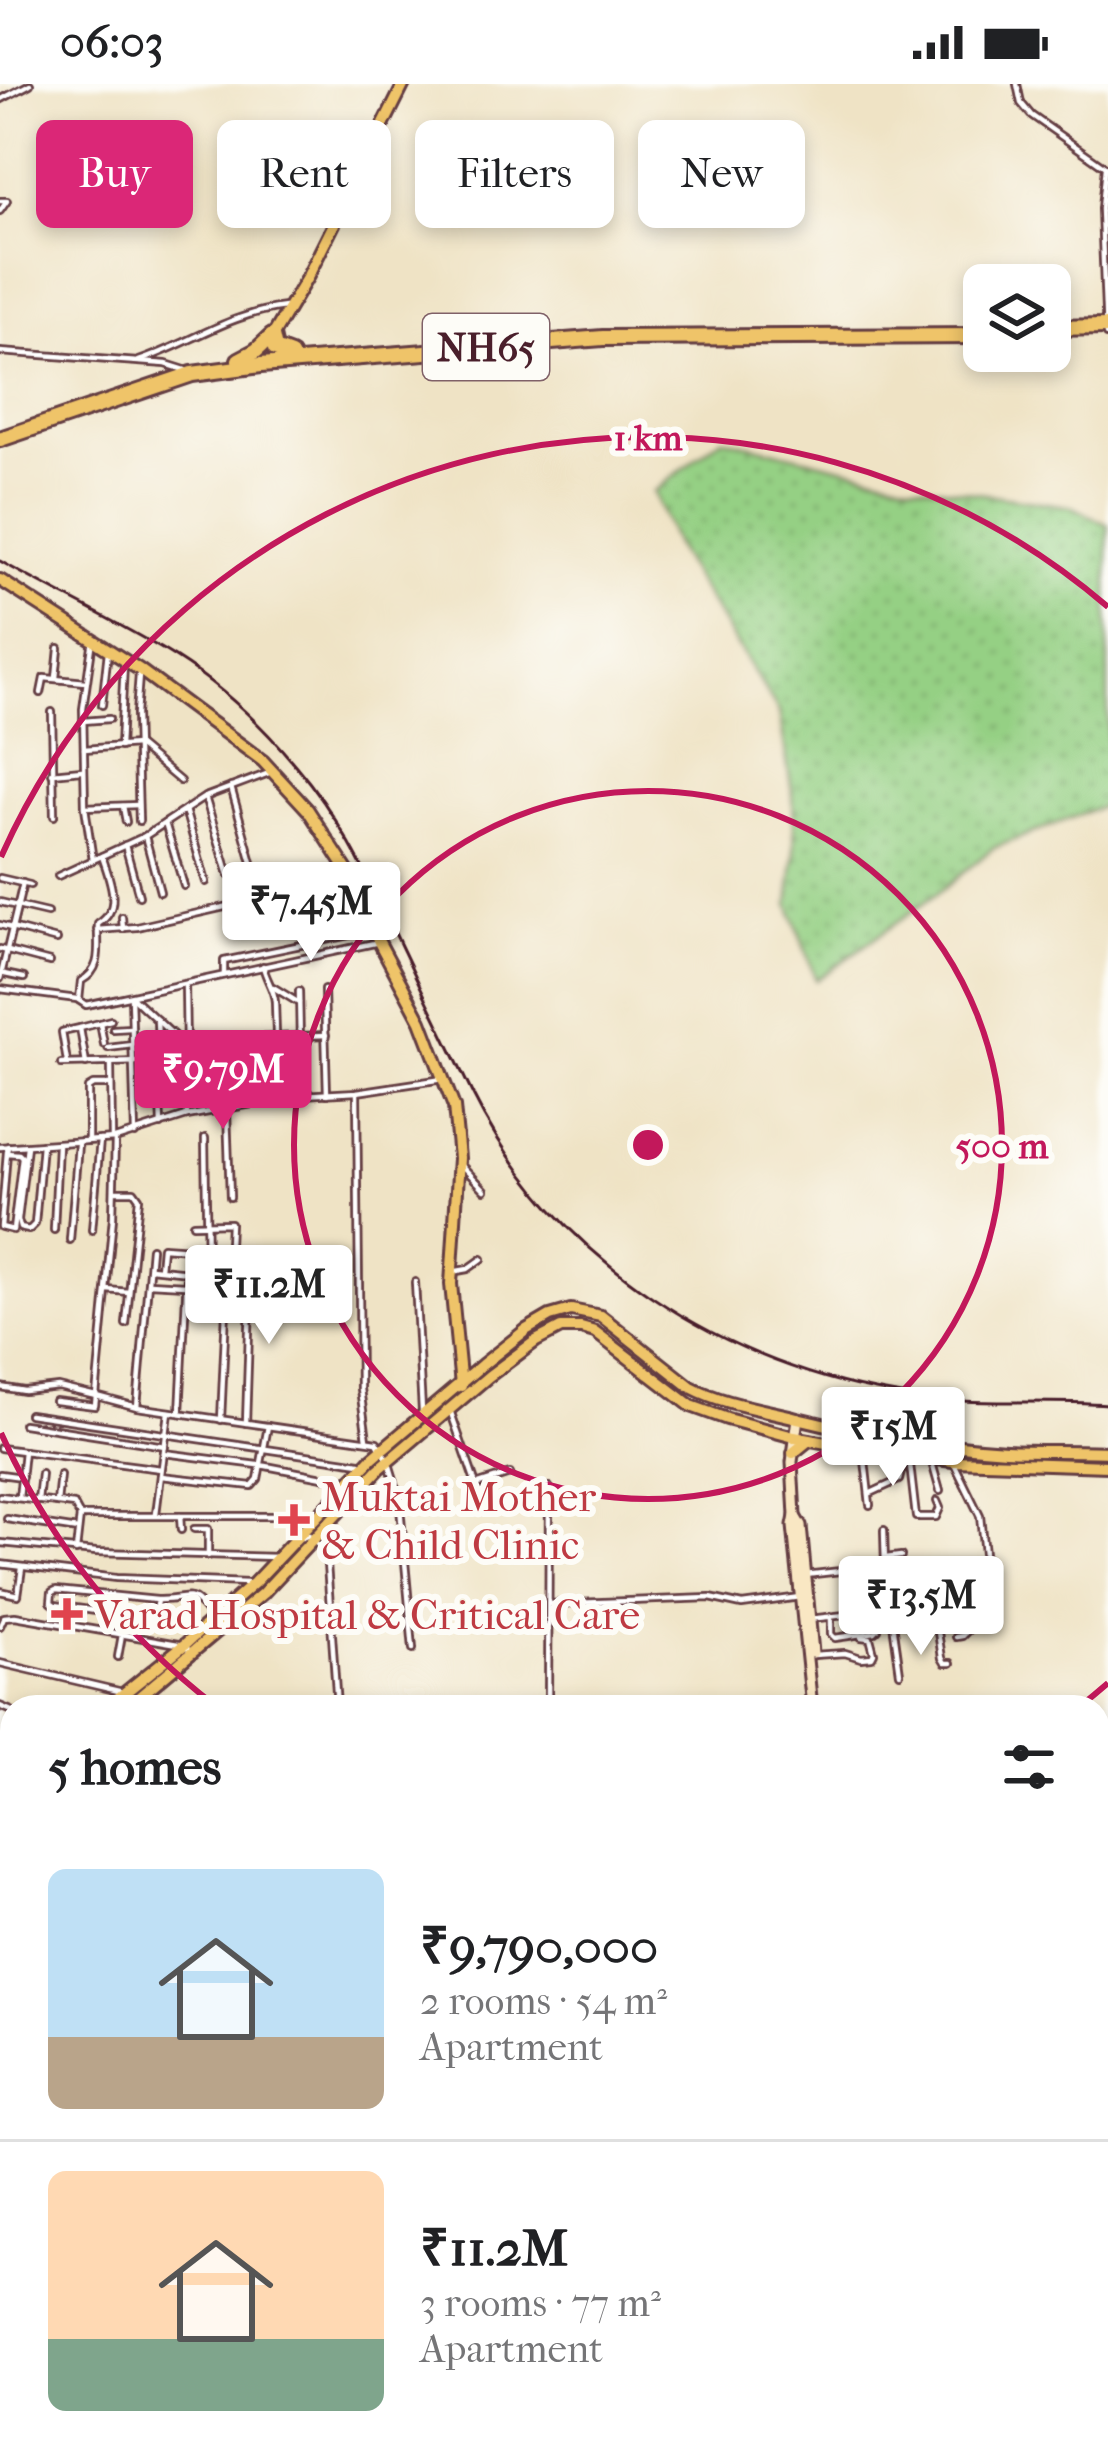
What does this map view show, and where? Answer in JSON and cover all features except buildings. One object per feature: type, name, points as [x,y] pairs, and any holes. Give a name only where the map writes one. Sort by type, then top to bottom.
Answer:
[{"type":"highway","points":[[1071,332],[1107,331]]},
{"type":"highway","name":"NH65","points":[[188,371],[291,355],[606,332],[963,333]]},
{"type":"highway","name":"NH65","points":[[0,435],[188,371],[239,360],[603,338],[963,333]]},
{"type":"highway","points":[[272,336],[275,349],[291,355]]},
{"type":"highway","points":[[239,360],[272,336]]},
{"type":"main road","points":[[260,361],[404,84]]},
{"type":"main road","points":[[0,580],[125,659],[275,771],[308,810],[352,878],[421,1021],[457,1125],[451,1271],[464,1398]]},
{"type":"main road","points":[[120,1695],[263,1593],[318,1537],[385,1455],[461,1383],[526,1330],[571,1310],[601,1316],[703,1394],[834,1428],[915,1441],[1012,1450],[1108,1451]]},
{"type":"main road","points":[[140,1695],[280,1558],[366,1464],[450,1411],[536,1341],[568,1326],[595,1332],[691,1406],[794,1437],[931,1459],[1108,1466]]},
{"type":"main road","points":[[793,1453],[809,1440]]},
{"type":"street","points":[[0,100],[30,84]]},
{"type":"street","points":[[1017,84],[1021,104],[1031,116],[1105,167],[1101,209],[1107,331]]},
{"type":"street","points":[[0,201],[7,201],[0,211]]},
{"type":"street","points":[[136,362],[234,318],[290,306]]},
{"type":"street","points":[[0,352],[166,364],[188,371]]},
{"type":"street","points":[[91,854],[83,721],[93,638]]},
{"type":"street","points":[[102,705],[108,648]]},
{"type":"street","points":[[56,678],[59,649]]},
{"type":"street","points":[[120,747],[125,659]]},
{"type":"street","points":[[139,820],[136,697],[140,670]]},
{"type":"street","points":[[40,693],[42,679],[86,682]]},
{"type":"street","points":[[52,712],[54,816]]},
{"type":"street","points":[[83,721],[109,719]]},
{"type":"street","points":[[83,749],[137,746],[180,781]]},
{"type":"street","points":[[52,773],[84,770]]},
{"type":"street","points":[[58,876],[91,854],[102,856],[145,836],[205,797],[275,771]]},
{"type":"street","points":[[230,787],[254,866]]},
{"type":"street","points":[[205,797],[229,875]]},
{"type":"street","points":[[123,806],[127,822]]},
{"type":"street","points":[[85,807],[138,806]]},
{"type":"street","points":[[185,810],[206,882]]},
{"type":"street","points":[[165,823],[184,886]]},
{"type":"street","points":[[145,836],[160,892]]},
{"type":"street","points":[[124,845],[139,896]]},
{"type":"street","points":[[79,1000],[80,983],[92,975],[98,962],[98,922],[110,916],[113,901],[102,856]]},
{"type":"street","points":[[0,878],[27,884],[3,950],[0,975],[25,978]]},
{"type":"street","points":[[97,930],[123,929],[352,878]]},
{"type":"street","points":[[0,902],[47,913]]},
{"type":"street","points":[[321,913],[362,903]]},
{"type":"street","points":[[122,917],[123,929]]},
{"type":"street","points":[[0,925],[57,940]]},
{"type":"street","points":[[224,975],[223,962],[237,958],[376,936]]},
{"type":"street","points":[[0,989],[79,1000],[86,1005],[376,936]]},
{"type":"street","points":[[3,950],[50,962]]},
{"type":"street","points":[[237,958],[240,972]]},
{"type":"street","points":[[263,966],[273,987],[278,1100]]},
{"type":"street","points":[[185,984],[187,1116]]},
{"type":"street","points":[[273,987],[299,1003]]},
{"type":"street","points":[[324,990],[327,1094]]},
{"type":"street","points":[[299,992],[301,1095]]},
{"type":"street","points":[[131,996],[184,1045]]},
{"type":"street","points":[[131,996],[135,1134]]},
{"type":"street","points":[[111,1020],[62,1032],[64,1064],[185,1061]]},
{"type":"street","points":[[157,1020],[160,1125]]},
{"type":"street","points":[[100,1023],[106,1046],[133,1045]]},
{"type":"street","points":[[80,1028],[86,1064]]},
{"type":"street","points":[[113,1029],[132,1028]]},
{"type":"street","points":[[232,1039],[326,1036]]},
{"type":"street","points":[[55,1400],[95,1406],[115,1191],[111,1064]]},
{"type":"street","points":[[5,1149],[114,1139],[187,1116],[301,1095],[443,1079]]},
{"type":"street","points":[[88,1141],[88,1088],[111,1085]]},
{"type":"street","points":[[357,1092],[361,1389],[367,1439]]},
{"type":"street","points":[[227,1111],[230,1197]]},
{"type":"street","points":[[205,1138],[207,1267]]},
{"type":"street","points":[[92,1230],[100,1140]]},
{"type":"street","points":[[70,1240],[79,1142]]},
{"type":"street","points":[[27,1145],[18,1220],[20,1228],[29,1230],[37,1207],[42,1144]]},
{"type":"street","points":[[54,1230],[58,1144]]},
{"type":"street","points":[[5,1149],[22,1156],[13,1230],[1,1227],[5,1149]]},
{"type":"street","points":[[459,1163],[485,1190]]},
{"type":"street","points":[[115,1191],[134,1191],[139,1198],[126,1324]]},
{"type":"street","points":[[194,1224],[230,1223],[221,1420]]},
{"type":"street","points":[[149,1268],[160,1269],[191,1271],[192,1249],[162,1247],[160,1269]]},
{"type":"street","points":[[136,1407],[151,1248]]},
{"type":"street","points":[[451,1271],[468,1269],[482,1259]]},
{"type":"street","points":[[228,1269],[262,1270]]},
{"type":"street","points":[[246,1423],[251,1270]]},
{"type":"street","points":[[180,1414],[187,1275]]},
{"type":"street","points":[[415,1282],[423,1417]]},
{"type":"street","points":[[149,1283],[186,1285]]},
{"type":"street","points":[[107,1290],[129,1292]]},
{"type":"street","points":[[0,1387],[58,1387],[136,1407],[377,1442],[398,1496],[413,1649]]},
{"type":"street","points":[[450,1411],[484,1508]]},
{"type":"street","points":[[156,1516],[169,1412]]},
{"type":"street","points":[[29,1414],[366,1464]]},
{"type":"street","points":[[798,1418],[793,1526],[813,1695]]},
{"type":"street","points":[[22,1424],[349,1481]]},
{"type":"street","points":[[0,1448],[252,1486],[258,1479],[268,1426]]},
{"type":"street","points":[[864,1450],[870,1504]]},
{"type":"street","points":[[19,1498],[24,1451]]},
{"type":"street","points":[[872,1493],[898,1480],[907,1456]]},
{"type":"street","points":[[907,1456],[916,1517],[938,1515],[937,1501]]},
{"type":"street","points":[[931,1459],[940,1491]]},
{"type":"street","points":[[888,1580],[930,1576],[981,1604],[990,1598],[980,1516],[953,1461]]},
{"type":"street","points":[[0,1474],[22,1477]]},
{"type":"street","points":[[38,1501],[41,1474]]},
{"type":"street","points":[[476,1485],[510,1474]]},
{"type":"street","points":[[57,1503],[60,1475]]},
{"type":"street","points":[[548,1695],[549,1487]]},
{"type":"street","points":[[0,1496],[74,1505],[80,1516],[76,1551]]},
{"type":"street","points":[[80,1516],[280,1516],[314,1521]]},
{"type":"street","points":[[180,1516],[181,1530]]},
{"type":"street","points":[[795,1516],[801,1526],[815,1695]]},
{"type":"street","points":[[7,1520],[78,1530]]},
{"type":"street","points":[[194,1529],[208,1529],[208,1556]]},
{"type":"street","points":[[884,1530],[900,1673]]},
{"type":"street","points":[[295,1541],[309,1534],[318,1537],[328,1564],[337,1695]]},
{"type":"street","points":[[2,1543],[76,1551],[280,1558]]},
{"type":"street","points":[[805,1575],[901,1556]]},
{"type":"street","points":[[0,1564],[116,1578],[254,1583]]},
{"type":"street","points":[[0,1591],[18,1595],[22,1568]]},
{"type":"street","points":[[157,1600],[150,1618],[52,1602],[54,1590],[157,1600],[195,1598],[214,1619]]},
{"type":"street","points":[[956,1637],[968,1630],[961,1593]]},
{"type":"street","points":[[549,1604],[710,1598],[742,1604],[800,1597]]},
{"type":"street","points":[[925,1615],[964,1608]]},
{"type":"street","points":[[809,1619],[874,1613],[878,1629],[835,1637],[831,1617]]},
{"type":"street","points":[[935,1613],[942,1658],[951,1664]]},
{"type":"street","points":[[0,1626],[4,1617],[15,1616],[188,1649]]},
{"type":"street","points":[[118,1657],[122,1634]]},
{"type":"street","points":[[812,1642],[868,1637],[874,1653],[865,1658],[845,1653],[813,1655]]},
{"type":"street","points":[[0,1663],[123,1692]]},
{"type":"green space","points":[[722,438],[909,483],[1073,507],[1108,525],[1108,804],[993,848],[816,980],[789,904],[795,855],[793,797],[779,712],[677,550],[654,492]]},
{"type":"railway","points":[[0,561],[192,668],[283,751],[350,844],[472,1093],[507,1153],[598,1256],[712,1333],[775,1361],[841,1382],[934,1399],[1108,1404]]},
{"type":"place","name":"Muktai Mother & Child Clinic","points":[[294,1520]]},
{"type":"place","name":"Varad Hospital & Critical Care","points":[[67,1614]]}]
